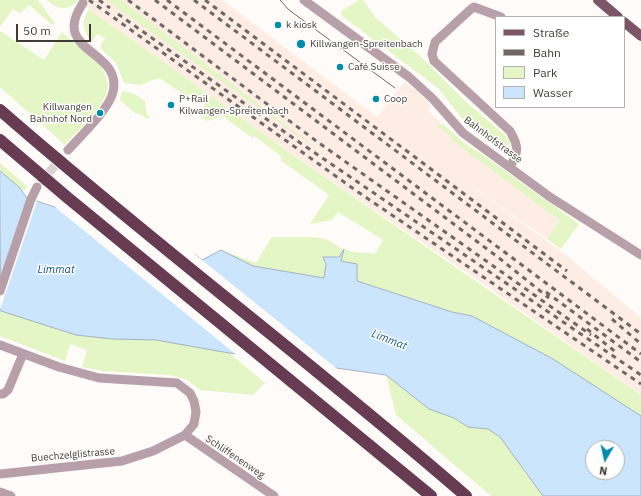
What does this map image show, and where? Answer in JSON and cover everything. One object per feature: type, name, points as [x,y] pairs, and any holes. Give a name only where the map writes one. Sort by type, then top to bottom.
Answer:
[{"type":"highway","points":[[0,110],[126,217],[328,380],[466,496]]},
{"type":"highway","points":[[0,140],[80,209],[282,372],[431,496]]},
{"type":"main road","points":[[598,0],[617,16]]},
{"type":"main road","points":[[625,23],[641,36]]},
{"type":"street","name":"Bahnhofstrasse","points":[[304,0],[409,77],[433,99],[463,133],[556,201],[641,255]]},
{"type":"street","points":[[68,150],[106,106],[113,92],[113,80],[108,66],[81,44],[75,34],[73,26],[75,17],[83,3]]},
{"type":"street","points":[[498,16],[474,7],[435,42],[432,54],[434,61],[510,131],[516,143],[517,155],[510,167]]},
{"type":"street","points":[[0,291],[36,187]]},
{"type":"street","points":[[0,345],[23,354],[99,378],[177,384],[190,393],[196,405],[194,424],[185,435]]},
{"type":"street","points":[[0,394],[3,394],[8,390],[23,354]]},
{"type":"street","name":"Buechzelglistrasse","points":[[0,474],[122,461],[152,450],[185,435]]},
{"type":"street","name":"Schliffenenweg","points":[[185,435],[274,496]]},
{"type":"street","points":[[0,492],[11,496]]},
{"type":"shaded area","points":[[77,0],[222,0],[377,117],[404,82],[418,92],[430,104],[429,112],[443,124],[440,123],[438,130],[440,128],[452,137],[450,139],[560,221],[547,239],[452,172],[566,255],[641,318],[641,395],[473,277],[281,147]]},
{"type":"green space","points":[[0,0],[38,0],[55,23],[51,24],[29,5],[20,13],[13,9],[0,27]]},
{"type":"green space","points":[[47,0],[78,1],[66,8],[62,8],[55,6]]},
{"type":"green space","points":[[106,0],[121,0],[336,163]]},
{"type":"green space","points":[[359,0],[363,0],[376,18],[420,56],[465,101],[505,135],[510,141],[508,148],[499,148],[483,136],[461,117],[438,88],[342,16],[341,11]]},
{"type":"green space","points":[[89,9],[205,92],[197,103],[159,78],[140,85],[124,83],[116,63],[101,49],[101,44],[105,38],[97,34],[92,42],[86,34],[84,21],[86,13]]},
{"type":"green space","points":[[0,31],[44,60],[62,32],[101,66],[106,76],[108,86],[103,102],[65,145],[0,87]]},
{"type":"green space","points":[[122,91],[133,93],[145,101],[147,114],[150,117],[147,119],[138,113],[136,114],[121,101]]},
{"type":"green space","points":[[211,96],[281,147],[641,395],[641,416],[553,359],[472,316],[452,312],[357,281],[340,261],[345,249],[353,252],[375,254],[383,240],[338,212],[332,220],[310,224],[329,195],[280,160],[282,157],[254,136],[252,138],[223,116],[207,121],[198,114]]},
{"type":"green space","points":[[439,124],[443,124],[467,145],[482,154],[579,224],[561,249],[547,239],[560,221],[450,139],[452,137],[440,128],[437,129]]},
{"type":"green space","points":[[0,163],[28,187],[23,191],[0,171]]},
{"type":"green space","points":[[272,237],[311,237],[326,239],[343,249],[339,257],[326,264],[324,278],[253,266],[221,250],[256,263]]},
{"type":"green space","points":[[0,310],[76,335],[112,339],[156,340],[229,353],[265,383],[253,395],[200,390],[187,380],[170,375],[103,371],[82,367],[87,350],[70,344],[65,361],[0,336]]},
{"type":"green space","points":[[386,375],[429,409],[454,418],[468,427],[488,429],[500,437],[543,496],[491,496],[396,415]]},
{"type":"water","name":"Limmat","points":[[0,171],[19,187],[27,198],[55,207],[117,235],[196,255],[202,260],[221,250],[253,266],[324,278],[326,264],[323,257],[339,257],[344,249],[341,261],[357,264],[357,281],[452,312],[472,316],[553,359],[641,416],[641,496],[543,496],[500,437],[488,429],[468,427],[454,418],[429,409],[386,375],[229,353],[156,340],[112,339],[76,335],[1,311]]},
{"type":"pier","points":[[28,198],[37,201],[0,310],[0,279]]},
{"type":"pier","points":[[56,205],[118,233],[192,252],[341,372],[239,357],[55,207]]},
{"type":"tunnel","points":[[40,183],[68,150]]},
{"type":"tram line","points":[[280,0],[289,10],[395,88]]},
{"type":"railway","points":[[89,0],[358,192],[641,384]]},
{"type":"railway","points":[[99,0],[110,8]]},
{"type":"railway","points":[[128,0],[319,143],[591,335]]},
{"type":"railway","points":[[155,0],[499,258],[549,298]]},
{"type":"railway","points":[[167,0],[641,354]]},
{"type":"railway","points":[[194,0],[641,334]]},
{"type":"railway","points":[[205,0],[567,271]]},
{"type":"railway","points":[[118,14],[296,140],[641,375]]},
{"type":"railway","points":[[546,292],[641,362]]},
{"type":"railway","points":[[612,319],[641,344]]},
{"type":"railway","points":[[587,329],[617,353]]},
{"type":"place","name":"k kiosk","points":[[278,25]]},
{"type":"place","name":"Killwangen-Spreitenbach","points":[[301,44]]},
{"type":"place","name":"Café Suisse","points":[[340,67]]},
{"type":"place","name":"Coop","points":[[376,99]]},
{"type":"place","name":"P+Rail Kilwangen-Spreitenbach","points":[[171,105]]},
{"type":"place","name":"Killwangen Bahnhof Nord","points":[[100,113]]}]
